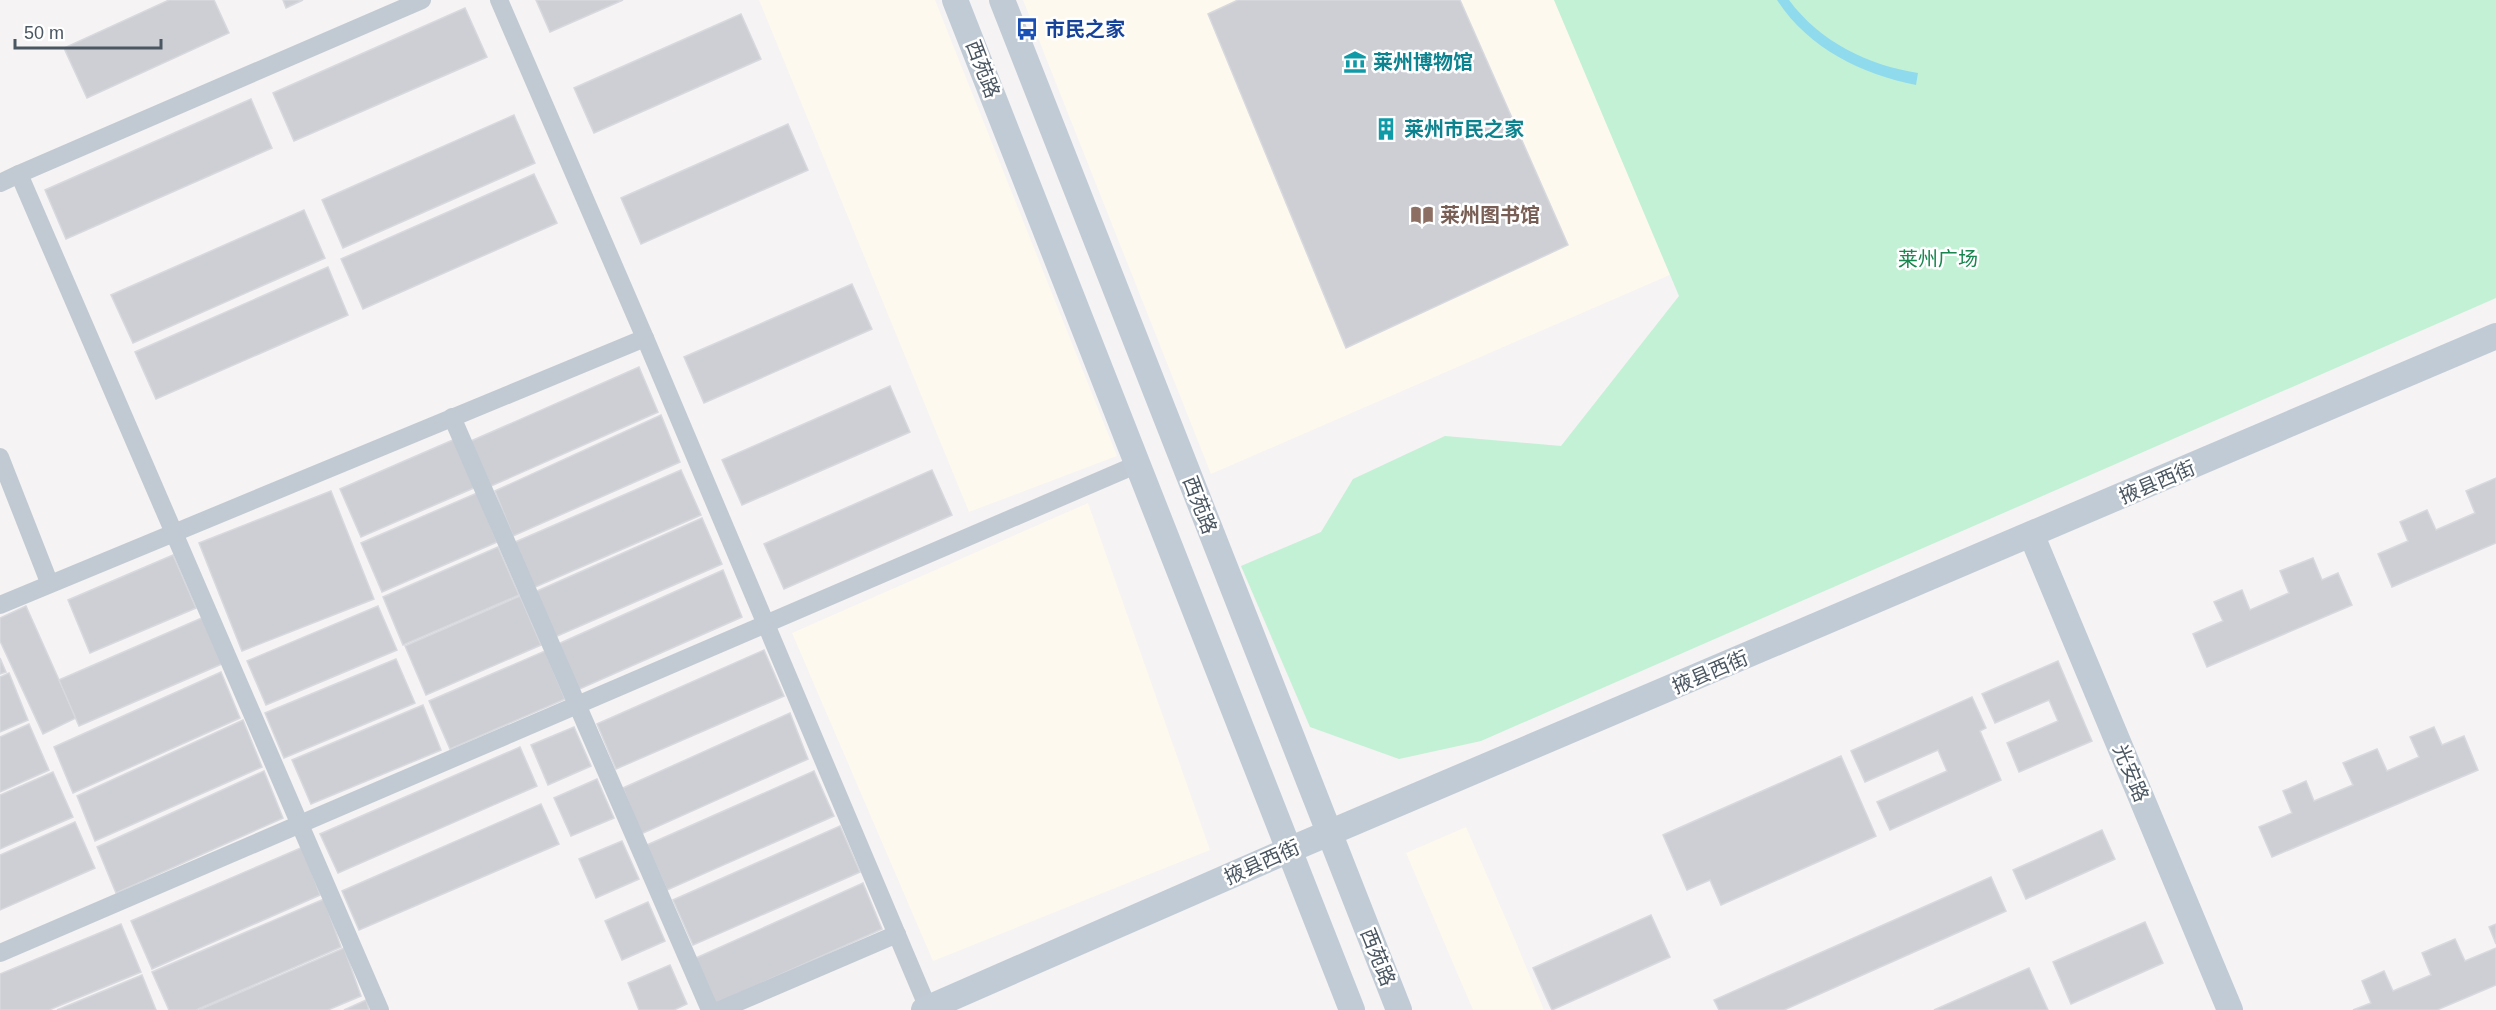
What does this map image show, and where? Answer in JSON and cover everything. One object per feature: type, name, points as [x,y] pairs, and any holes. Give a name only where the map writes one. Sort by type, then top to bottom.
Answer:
[{"type":"main road","name":"西苑路","points":[[955,0],[1352,1010]]},
{"type":"main road","name":"西苑路","points":[[1002,0],[1399,1010]]},
{"type":"main road","name":"掖县西街","points":[[926,1009],[1289,850],[2032,536],[2496,336]]},
{"type":"main road","name":"光安路","points":[[2032,536],[2230,1010]]},
{"type":"street","points":[[0,183],[422,0]]},
{"type":"street","points":[[499,0],[645,338],[897,934],[926,1009]]},
{"type":"street","points":[[20,174],[380,1010]]},
{"type":"street","points":[[0,605],[49,582],[645,338]]},
{"type":"street","points":[[452,417],[710,1010]]},
{"type":"street","points":[[0,457],[49,582]]},
{"type":"street","points":[[0,953],[1138,464]]},
{"type":"street","points":[[720,1010],[897,934]]},
{"type":"shaded area","points":[[759,0],[935,0],[1117,456],[969,512]]},
{"type":"shaded area","points":[[1023,0],[1554,0],[1672,274],[1211,474]]},
{"type":"shaded area","points":[[1088,503],[1210,850],[933,961],[792,633]]},
{"type":"shaded area","points":[[1466,827],[1544,1010],[1473,1010],[1406,853]]},
{"type":"green space","name":"莱州广场","points":[[1554,0],[2496,0],[2496,298],[1481,741],[1399,759],[1310,727],[1241,566],[1321,532],[1353,479],[1445,436],[1561,446],[1679,296]]},
{"type":"water","points":[[1777,0],[1789,0],[1815,28],[1846,49],[1881,64],[1918,73],[1916,85],[1875,74],[1837,56],[1804,32]]},
{"type":"building","points":[[169,0],[214,0],[229,33],[87,98],[64,48]]},
{"type":"building","points":[[283,0],[303,0],[286,8]]},
{"type":"building","points":[[536,0],[623,0],[550,32]]},
{"type":"building","name":"莱州市民之家","points":[[1238,0],[1460,0],[1568,245],[1346,348],[1208,14]]},
{"type":"building","points":[[465,8],[487,57],[294,141],[273,93]]},
{"type":"building","points":[[741,14],[761,59],[594,133],[574,88]]},
{"type":"building","points":[[251,99],[272,148],[66,239],[45,190]]},
{"type":"building","points":[[514,115],[535,163],[343,248],[322,200]]},
{"type":"building","points":[[788,124],[808,170],[641,244],[621,198]]},
{"type":"building","points":[[534,174],[557,223],[363,309],[341,259]]},
{"type":"building","points":[[304,210],[325,258],[133,343],[111,295]]},
{"type":"building","points":[[328,267],[348,315],[156,399],[135,352]]},
{"type":"building","points":[[852,284],[872,329],[704,403],[684,357]]},
{"type":"building","points":[[639,367],[658,412],[491,486],[471,441]]},
{"type":"building","points":[[890,386],[910,432],[742,505],[722,460]]},
{"type":"building","points":[[661,415],[680,462],[513,536],[495,491]]},
{"type":"building","points":[[455,439],[476,487],[361,537],[340,489]]},
{"type":"building","points":[[681,470],[701,515],[533,588],[513,543]]},
{"type":"building","points":[[932,470],[952,515],[784,589],[764,544]]},
{"type":"building","points":[[2496,478],[2496,543],[2392,587],[2378,554],[2408,541],[2400,522],[2427,510],[2436,530],[2475,513],[2466,491]]},
{"type":"building","points":[[331,491],[374,599],[242,651],[199,543]]},
{"type":"building","points":[[477,493],[497,542],[382,592],[361,543]]},
{"type":"building","points":[[702,518],[722,564],[555,637],[535,592]]},
{"type":"building","points":[[498,547],[519,595],[403,645],[383,597]]},
{"type":"building","points":[[173,555],[196,608],[90,653],[68,600]]},
{"type":"building","points":[[2313,558],[2322,580],[2338,573],[2352,605],[2207,667],[2193,634],[2223,621],[2214,602],[2242,590],[2250,610],[2289,593],[2280,571]]},
{"type":"building","points":[[723,570],[742,617],[575,691],[556,645]]},
{"type":"building","points":[[520,596],[541,645],[426,695],[405,646]]},
{"type":"building","points":[[26,606],[76,718],[43,734],[0,641],[0,618]]},
{"type":"building","points":[[378,606],[397,650],[266,705],[247,661]]},
{"type":"building","points":[[204,617],[224,663],[79,726],[59,680]]},
{"type":"building","points":[[764,650],[784,696],[616,769],[597,724]]},
{"type":"building","points":[[545,651],[565,699],[450,749],[429,701]]},
{"type":"building","points":[[0,658],[6,672],[0,674]]},
{"type":"building","points":[[396,659],[415,703],[284,758],[265,713]]},
{"type":"building","points":[[2058,661],[2092,741],[2019,772],[2007,743],[2058,721],[2049,700],[1995,723],[1982,694]]},
{"type":"building","points":[[221,672],[240,718],[73,793],[54,747]]},
{"type":"building","points":[[9,673],[28,720],[0,732],[0,677]]},
{"type":"building","points":[[1972,697],[1986,728],[1980,731],[2001,780],[1890,830],[1877,802],[1947,771],[1938,750],[1865,782],[1851,751]]},
{"type":"building","points":[[423,705],[441,750],[311,804],[292,760]]},
{"type":"building","points":[[790,713],[808,759],[641,834],[623,788]]},
{"type":"building","points":[[243,720],[262,767],[95,841],[77,796]]},
{"type":"building","points":[[29,724],[49,770],[0,792],[0,737]]},
{"type":"building","points":[[574,727],[591,766],[548,785],[531,745]]},
{"type":"building","points":[[2434,727],[2442,745],[2464,736],[2478,770],[2272,857],[2259,827],[2292,813],[2283,791],[2306,781],[2314,801],[2353,785],[2343,763],[2377,749],[2387,771],[2419,757],[2410,737]]},
{"type":"building","points":[[520,747],[537,786],[338,873],[320,834]]},
{"type":"building","points":[[1841,756],[1876,836],[1721,905],[1710,880],[1687,890],[1663,835]]},
{"type":"building","points":[[264,771],[283,818],[116,893],[97,847]]},
{"type":"building","points":[[814,771],[834,816],[667,890],[647,845]]},
{"type":"building","points":[[53,772],[73,817],[0,849],[0,795]]},
{"type":"building","points":[[597,779],[614,818],[571,836],[554,798]]},
{"type":"building","points":[[541,804],[559,844],[359,930],[342,891]]},
{"type":"building","points":[[75,822],[95,868],[0,910],[0,855]]},
{"type":"building","points":[[840,826],[860,872],[693,945],[673,900]]},
{"type":"building","points":[[2102,830],[2115,859],[2026,899],[2013,870]]},
{"type":"building","points":[[622,841],[639,879],[596,898],[579,859]]},
{"type":"building","points":[[303,847],[320,895],[152,969],[131,921]]},
{"type":"building","points":[[1991,877],[2006,911],[1784,1010],[1719,1010],[1714,1000]]},
{"type":"building","points":[[863,883],[882,929],[715,1004],[696,958]]},
{"type":"building","points":[[324,899],[341,947],[196,1010],[169,1010],[152,972]]},
{"type":"building","points":[[648,902],[665,941],[622,960],[605,921]]},
{"type":"building","points":[[1651,915],[1670,957],[1552,1010],[1533,968]]},
{"type":"building","points":[[2145,922],[2163,963],[2071,1004],[2053,962]]},
{"type":"building","points":[[121,924],[141,972],[49,1010],[0,1010],[0,974]]},
{"type":"building","points":[[2496,924],[2496,944],[2489,927]]},
{"type":"building","points":[[2455,939],[2465,961],[2496,948],[2496,985],[2437,1010],[2353,1010],[2371,1003],[2362,981],[2384,971],[2393,991],[2431,975],[2422,953]]},
{"type":"building","points":[[344,948],[361,996],[328,1010],[199,1010]]},
{"type":"building","points":[[670,965],[687,1004],[674,1010],[639,1010],[628,983]]},
{"type":"building","points":[[2029,968],[2048,1010],[1934,1010]]},
{"type":"building","points":[[142,975],[156,1010],[57,1010]]},
{"type":"building","points":[[366,1000],[369,1010],[344,1010]]},
{"type":"place","name":"市民之家","points":[[1027,29]]},
{"type":"place","name":"莱州博物馆","points":[[1355,62]]},
{"type":"place","name":"莱州市民之家","points":[[1386,129]]},
{"type":"place","name":"莱州图书馆","points":[[1422,215]]}]
